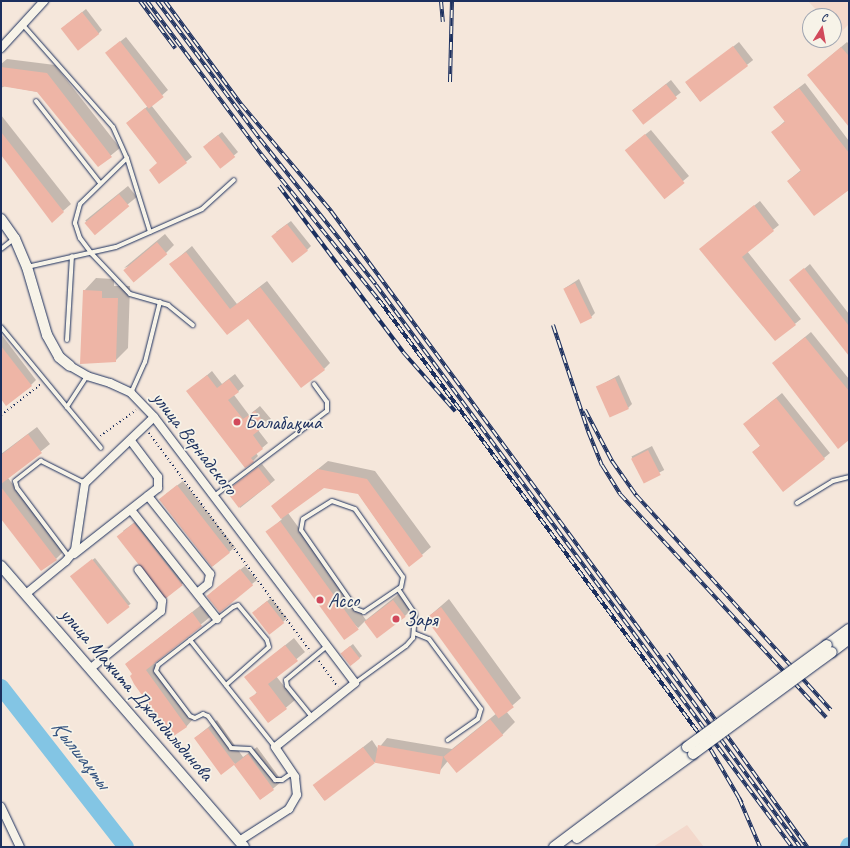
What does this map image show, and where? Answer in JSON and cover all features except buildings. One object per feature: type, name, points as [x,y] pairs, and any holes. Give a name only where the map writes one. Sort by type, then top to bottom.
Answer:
[{"type":"street","points":[[1,48],[44,1]]},
{"type":"street","name":"улица Вернадского","points":[[1,219],[15,239],[27,267],[47,336],[59,356],[70,366],[87,376],[110,382],[131,393],[154,417],[355,683]]},
{"type":"street","points":[[69,558],[78,542],[85,483],[154,417]]},
{"type":"street","points":[[27,593],[158,488],[159,481],[130,441]]},
{"type":"street","points":[[148,496],[210,574],[208,584],[196,593]]},
{"type":"street","points":[[131,510],[217,619]]},
{"type":"street","name":"улица Мажита Джандильдинова","points":[[1,566],[27,593],[242,844]]},
{"type":"street","points":[[91,668],[161,611],[162,601],[139,570]]},
{"type":"street","points":[[564,847],[690,751],[830,648],[849,629]]},
{"type":"street","points":[[830,648],[849,639]]},
{"type":"street","points":[[242,844],[292,805],[298,789],[292,773],[275,747],[355,683]]},
{"type":"street","points":[[554,847],[690,751]]},
{"type":"street","points":[[1,807],[20,847]]},
{"type":"lane","points":[[23,25],[113,127],[127,158],[150,232]]},
{"type":"lane","points":[[36,101],[100,183]]},
{"type":"lane","points":[[127,158],[80,204],[75,223],[80,238],[92,254],[130,294],[168,305],[193,325]]},
{"type":"lane","points":[[27,267],[72,256],[92,254],[116,247],[202,209],[234,180]]},
{"type":"lane","points":[[1,249],[15,239]]},
{"type":"lane","points":[[67,340],[72,256]]},
{"type":"lane","points":[[131,393],[145,362],[160,302]]},
{"type":"lane","points":[[1,327],[101,448]]},
{"type":"lane","points":[[67,407],[87,376]]},
{"type":"lane","points":[[214,496],[327,411],[327,402],[314,384]]},
{"type":"lane","points":[[69,558],[16,486],[15,481],[41,461],[85,483]]},
{"type":"lane","points":[[797,503],[833,481],[849,477]]},
{"type":"lane","points":[[332,501],[355,509],[401,573],[403,584],[398,589],[368,610],[356,609],[303,532],[301,526],[304,520],[332,501]]},
{"type":"lane","points":[[355,683],[406,646],[414,633],[415,614],[398,589]]},
{"type":"lane","points":[[226,685],[265,653],[269,644],[241,606],[233,606],[156,669],[192,718],[208,716],[231,748],[250,749],[274,780],[280,780],[292,773]]},
{"type":"lane","points":[[414,633],[429,639],[482,709],[478,719],[448,740]]},
{"type":"lane","points":[[190,640],[275,747]]},
{"type":"lane","points":[[312,717],[285,682],[287,678],[327,646]]},
{"type":"path","points":[[1,415],[45,381]]},
{"type":"path","points":[[95,439],[142,404]]},
{"type":"path","points":[[145,427],[314,656],[343,692]]},
{"type":"shaded area","points":[[808,1],[849,1],[849,24],[842,31],[842,8],[815,8]]},
{"type":"shaded area","points":[[687,825],[704,847],[653,847]]},
{"type":"waterway","name":"Қылшақты","points":[[1,687],[126,847]]},
{"type":"railway","points":[[140,1],[175,48]]},
{"type":"railway","points":[[147,1],[261,154],[379,300],[711,750],[742,803]]},
{"type":"railway","points":[[157,1],[260,139],[376,285],[792,847]]},
{"type":"railway","points":[[165,1],[241,104],[331,211],[800,847]]},
{"type":"railway","points":[[441,1],[443,22]]},
{"type":"railway","points":[[450,82],[452,1]]},
{"type":"railway","points":[[279,186],[403,352],[455,411]]},
{"type":"railway","points":[[553,325],[588,431],[602,465],[620,494],[826,717]]},
{"type":"railway","points":[[585,410],[612,461],[636,495],[831,710]]},
{"type":"railway","points":[[668,654],[807,847]]},
{"type":"railway","points":[[739,798],[760,847]]},
{"type":"place","name":"Балабақша","points":[[237,422]]},
{"type":"place","name":"Ассо","points":[[320,600]]},
{"type":"place","name":"Заря","points":[[396,619]]}]
